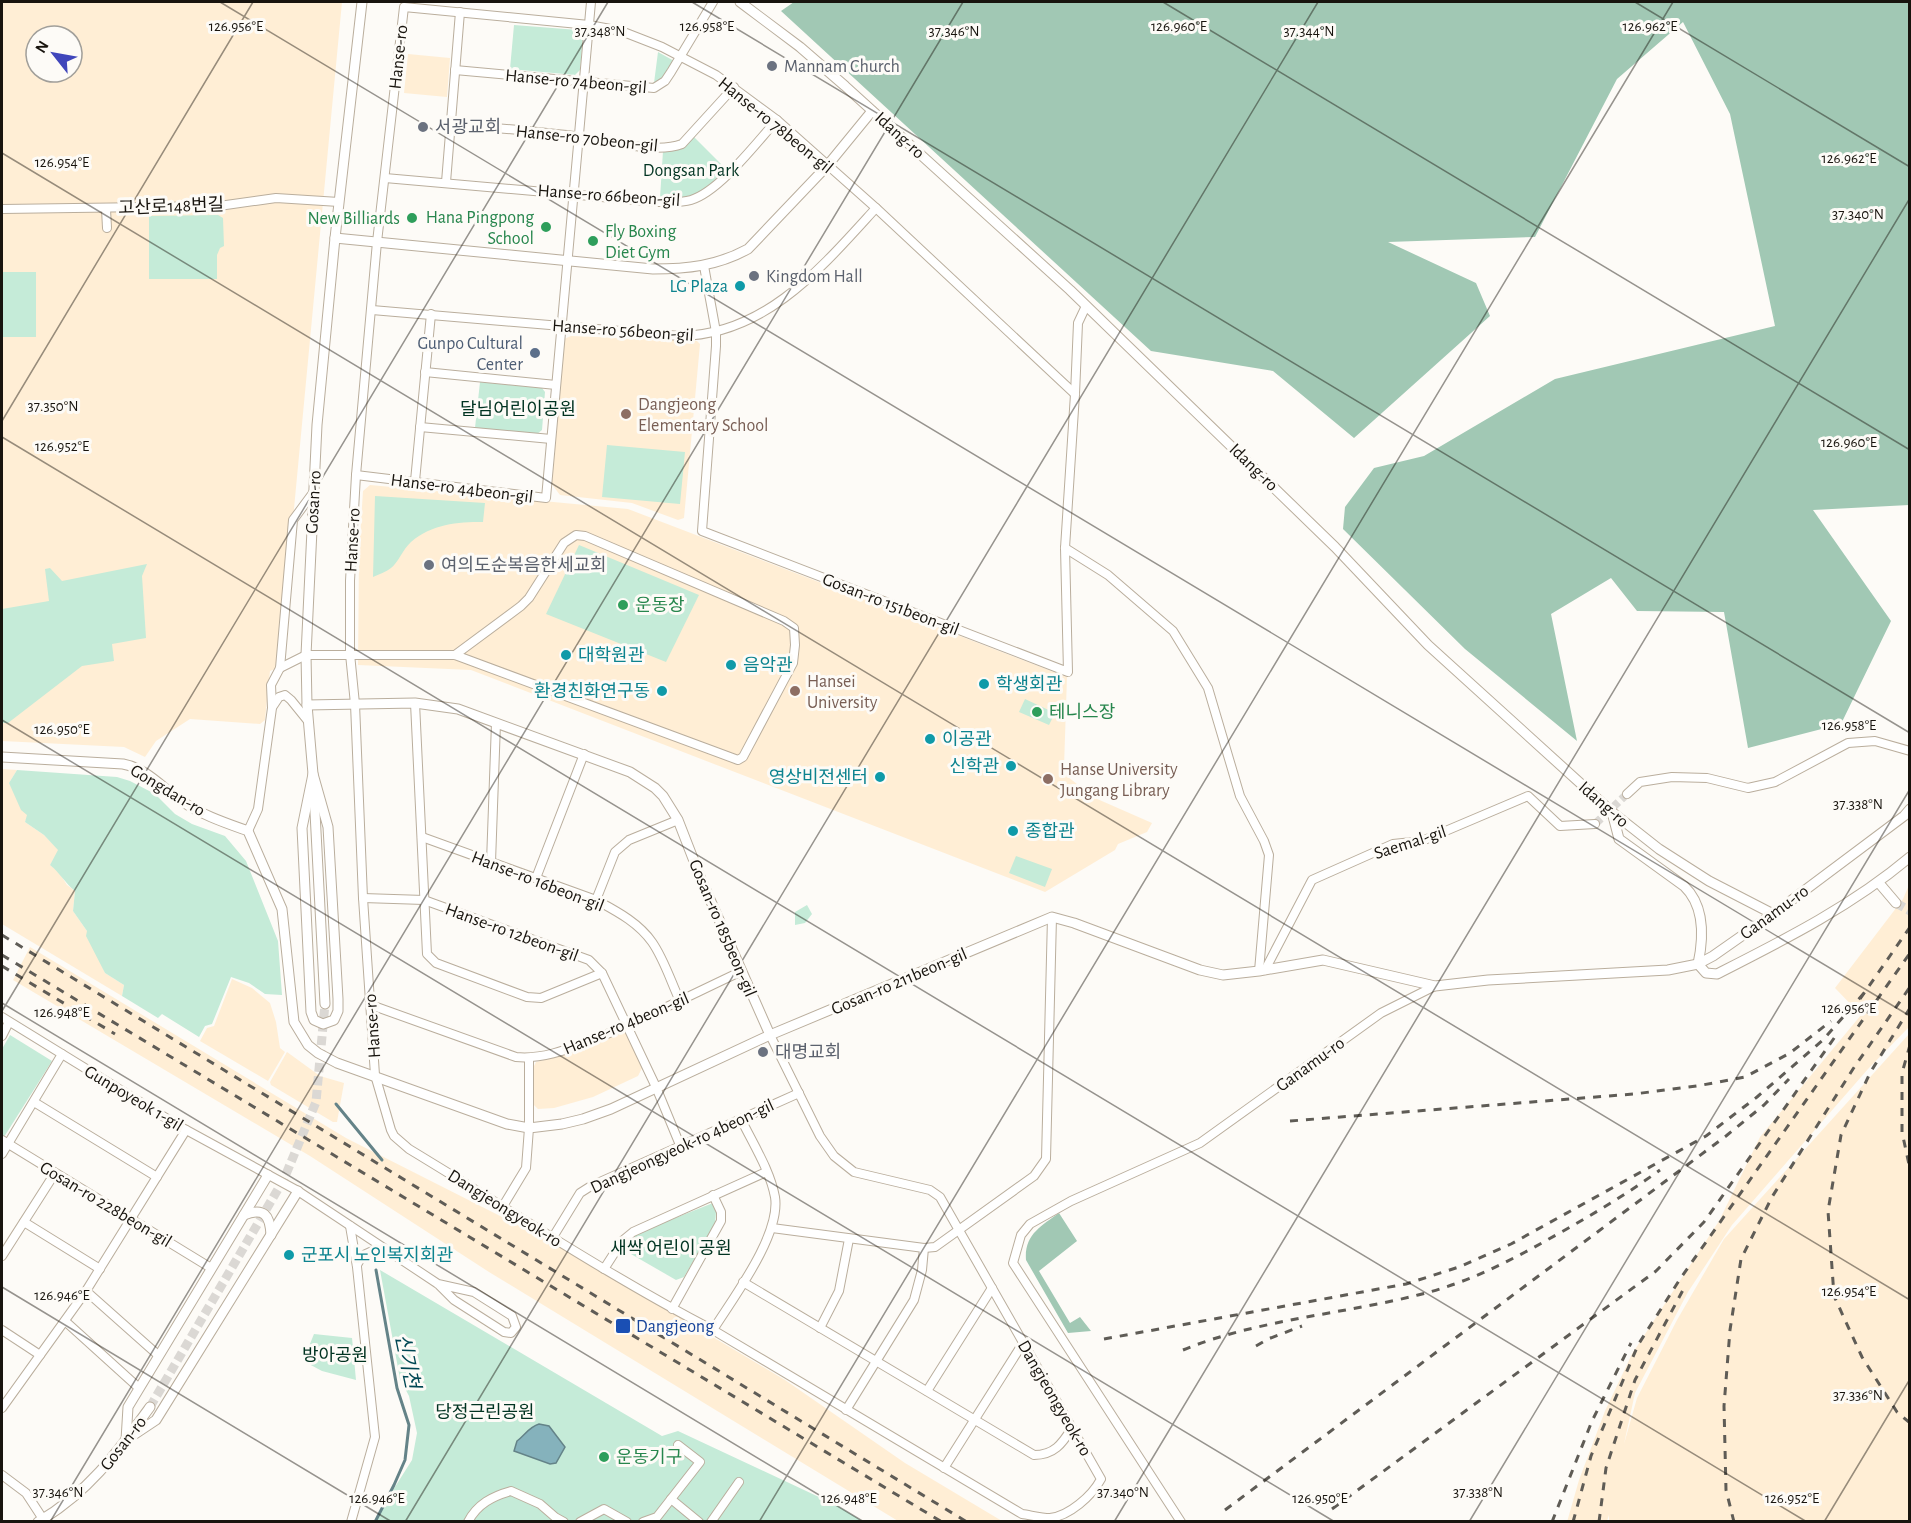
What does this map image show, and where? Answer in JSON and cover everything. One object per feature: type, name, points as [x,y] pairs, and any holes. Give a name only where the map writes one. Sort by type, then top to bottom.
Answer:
[{"type":"street","name":"Gosan-ro","points":[[325,1004],[306,655],[317,425],[334,238],[362,2]]},
{"type":"street","name":"Hanse-ro 44beon-gil","points":[[356,475],[546,498],[591,2]]},
{"type":"street","points":[[682,56],[713,2]]},
{"type":"street","name":"Idang-ro","points":[[743,2],[800,47],[873,111],[1086,306],[1335,547],[1428,645],[1612,812],[1659,849],[1699,875],[1773,914]]},
{"type":"street","name":"Hanse-ro 78beon-gil","points":[[404,7],[589,25],[631,34],[682,56],[734,87],[777,120],[876,208],[1075,394]]},
{"type":"street","name":"Hanse-ro","points":[[375,1076],[363,898],[355,704],[350,654],[350,581],[356,475],[377,242],[404,7]]},
{"type":"street","points":[[446,182],[460,12]]},
{"type":"street","name":"Hanse-ro 74beon-gil","points":[[455,70],[654,88],[665,81],[682,56]]},
{"type":"street","name":"Hanse-ro 70beon-gil","points":[[451,124],[647,146],[675,147],[682,144],[734,87]]},
{"type":"street","points":[[334,238],[653,269],[687,269],[704,266],[748,249],[827,166],[873,111]]},
{"type":"street","name":"Hanse-ro 66beon-gil","points":[[384,178],[658,202],[690,201],[711,190],[720,182],[777,120]]},
{"type":"street","name":"고산로148번길","points":[[2,209],[219,206],[276,198],[339,202]]},
{"type":"street","name":"Hanse-ro 56beon-gil","points":[[372,310],[698,336],[747,321],[791,295],[834,254],[876,208]]},
{"type":"street","points":[[106,209],[107,228]]},
{"type":"street","name":"Gosan-ro 151beon-gil","points":[[704,266],[716,332],[702,531],[1068,672],[1065,548],[1078,323],[1086,306]]},
{"type":"street","points":[[415,481],[431,314]]},
{"type":"street","points":[[425,372],[556,385]]},
{"type":"street","points":[[420,427],[551,439]]},
{"type":"street","points":[[314,493],[293,520],[280,668],[272,686],[272,708],[258,809],[248,831],[282,909],[294,1022],[308,1045],[318,1053],[337,1063],[375,1076]]},
{"type":"street","points":[[280,668],[306,655],[455,655],[738,760],[743,757],[792,666],[795,645],[794,628],[784,621],[585,536],[576,535],[564,543],[529,598],[521,606],[455,655]]},
{"type":"street","points":[[1065,548],[1108,575],[1173,631],[1208,687],[1240,796],[1269,855],[1262,971]]},
{"type":"street","points":[[272,708],[279,697],[285,695],[308,721]]},
{"type":"street","points":[[415,703],[427,954],[436,963],[527,997],[541,998],[602,973]]},
{"type":"street","name":"Gosan-ro 185beon-gil","points":[[307,705],[415,703],[458,709],[584,754],[641,778],[663,796],[678,820],[701,879],[770,1035]]},
{"type":"street","points":[[491,862],[496,723]]},
{"type":"street","points":[[1627,794],[1640,782],[1672,777],[1707,778],[1748,788],[1775,782],[1848,744],[1875,741],[1910,751]]},
{"type":"street","points":[[536,878],[584,754]]},
{"type":"street","name":"Gongdan-ro","points":[[2,757],[134,766],[147,773],[183,802],[211,817],[248,831]]},
{"type":"street","points":[[313,774],[328,827],[338,999],[338,1011],[334,1020],[323,1024],[314,1020],[311,1012],[302,828],[313,774]]},
{"type":"street","name":"Saemal-gil","points":[[1262,971],[1312,880],[1393,844],[1422,841],[1528,796],[1560,826],[1595,824]]},
{"type":"street","name":"Ganamu-ro","points":[[1181,1521],[1013,1263],[1021,1235],[1030,1224],[1071,1201],[1200,1143],[1381,1013],[1435,986],[1488,980],[1668,970],[1698,964],[1773,914],[1904,816],[1910,809]]},
{"type":"street","points":[[1612,812],[1619,840],[1684,885],[1693,894],[1700,911],[1702,929],[1698,964],[1706,973],[1717,974],[1784,940],[1879,882],[1910,857]]},
{"type":"street","points":[[596,900],[615,852],[628,840],[678,820]]},
{"type":"street","name":"Hanse-ro 16beon-gil","points":[[422,837],[596,900],[623,914],[652,942],[680,1001]]},
{"type":"street","points":[[1879,882],[1896,903]]},
{"type":"street","name":"Hanse-ro 12beon-gil","points":[[363,898],[424,900],[589,960],[602,973],[656,1087],[680,1145]]},
{"type":"street","points":[[772,1228],[924,1248],[935,1247],[1034,1176],[1046,1159],[1052,917],[1200,970],[1222,975],[1262,971],[1323,960],[1435,986]]},
{"type":"street","name":"Gosan-ro 211beon-gil","points":[[375,1076],[507,1124],[529,1128],[562,1124],[611,1108],[770,1035],[1052,917]]},
{"type":"street","name":"Hanse-ro 4beon-gil","points":[[370,1005],[516,1057],[529,1058],[562,1051],[628,1026],[742,971]]},
{"type":"street","name":"Gunpoyeok 1-gil","points":[[2,1017],[186,1130],[298,1191],[438,1284]]},
{"type":"street","points":[[2,1036],[9,1022]]},
{"type":"street","name":"Dangjeongyeok-ro","points":[[375,1076],[391,1130],[400,1143],[604,1269],[713,1330],[1022,1514],[1051,1518],[1079,1505],[1095,1490],[1101,1479],[940,1197],[930,1190],[854,1172],[834,1156],[820,1136],[770,1035]]},
{"type":"street","points":[[2,1154],[5,1142],[34,1102],[62,1054]]},
{"type":"street","points":[[503,1206],[526,1168],[529,1128],[529,1058]]},
{"type":"street","name":"Dangjeongyeok-ro 4beon-gil","points":[[553,1237],[580,1193],[591,1186],[799,1093]]},
{"type":"street","points":[[34,1102],[157,1177]]},
{"type":"street","points":[[713,1330],[765,1245],[775,1214],[774,1197],[766,1172],[741,1119]]},
{"type":"street","points":[[2,1408],[5,1396],[40,1354],[86,1291],[186,1130]]},
{"type":"street","name":"Gosan-ro 228beon-gil","points":[[5,1142],[211,1268]]},
{"type":"street","points":[[604,1269],[622,1241],[633,1232],[766,1172]]},
{"type":"street","points":[[2,1256],[55,1173]]},
{"type":"street","points":[[126,1440],[128,1407],[268,1175]]},
{"type":"street","points":[[126,1440],[156,1420],[298,1191]]},
{"type":"street","points":[[672,1309],[721,1221],[721,1212],[713,1195]]},
{"type":"street","points":[[244,1215],[257,1211],[264,1214],[271,1224],[271,1235]]},
{"type":"street","points":[[24,1222],[100,1269]]},
{"type":"street","points":[[350,1226],[357,1267],[375,1437],[351,1521]]},
{"type":"street","points":[[820,1328],[839,1291],[849,1239]]},
{"type":"street","points":[[846,1410],[914,1300],[922,1270],[924,1248]]},
{"type":"street","points":[[357,1267],[362,1257],[372,1250],[389,1251]]},
{"type":"street","points":[[743,1282],[1034,1455],[1046,1455],[1061,1446],[1072,1428]]},
{"type":"street","points":[[438,1284],[474,1292],[512,1316],[516,1327],[511,1333],[504,1332],[454,1300],[438,1284]]},
{"type":"street","points":[[927,1391],[992,1288]]},
{"type":"street","points":[[86,1291],[158,1355]]},
{"type":"street","name":"Gosan-ro","points":[[65,1320],[139,1388]]},
{"type":"street","points":[[2,1330],[40,1354]]},
{"type":"street","points":[[944,1468],[1023,1343]]},
{"type":"street","name":"Gosan-ro","points":[[42,1521],[62,1508],[96,1477],[150,1407]]},
{"type":"street","points":[[643,1521],[657,1517],[700,1462],[678,1446]]},
{"type":"street","points":[[2,1475],[26,1492],[42,1521]]},
{"type":"street","points":[[711,1521],[740,1482]]},
{"type":"street","points":[[468,1521],[473,1512],[482,1504],[497,1495],[511,1491],[540,1504],[555,1517],[564,1521]]},
{"type":"street","points":[[671,1499],[699,1521]]},
{"type":"street","points":[[580,1521],[604,1509],[627,1521]]},
{"type":"shaded area","points":[[2,2],[342,2],[279,667],[270,671],[265,720],[260,724],[190,719],[156,741],[145,757],[124,747],[2,741]]},
{"type":"shaded area","points":[[408,54],[450,58],[447,97],[404,93]]},
{"type":"shaded area","name":"Dangjeong Elementary School","points":[[571,336],[697,341],[700,344],[684,518],[678,520],[632,503],[560,495],[551,483],[564,339]]},
{"type":"shaded area","name":"Hansei University","points":[[370,485],[628,509],[1067,677],[1064,767],[1068,777],[1095,798],[1152,823],[1147,832],[1118,844],[1115,850],[1045,892],[471,670],[358,665],[359,553],[363,491]]},
{"type":"shaded area","points":[[2,769],[17,770],[9,783],[28,815],[25,822],[44,835],[59,850],[50,865],[75,891],[73,911],[87,931],[105,973],[124,985],[122,996],[2,924]]},
{"type":"shaded area","points":[[1909,885],[1909,1027],[1868,1069],[1732,1225],[1688,1292],[1635,1393],[1624,1444],[1637,1398],[1677,1320],[1724,1239],[1909,1034],[1909,1521],[1609,1522],[1609,1515],[1607,1521],[1567,1522],[1579,1480],[1605,1411],[1632,1354],[1719,1221],[1760,1137],[1861,1015],[1835,988],[1903,899]]},
{"type":"shaded area","points":[[30,947],[346,1138],[567,1250],[785,1380],[905,1463],[1002,1521],[898,1521],[489,1272],[310,1156],[13,980]]},
{"type":"shaded area","points":[[232,979],[252,988],[270,1003],[280,1048],[285,1052],[268,1081],[200,1041],[207,1028],[214,1026]]},
{"type":"shaded area","points":[[623,1030],[629,1032],[643,1066],[638,1076],[593,1097],[554,1108],[538,1109],[533,1104],[533,1068],[536,1062],[564,1055]]},
{"type":"shaded area","points":[[287,1052],[320,1076],[344,1083],[337,1122],[333,1122],[271,1085],[270,1082]]},
{"type":"green space","points":[[794,2],[1909,2],[1909,505],[1813,510],[1891,621],[1841,724],[1748,748],[1724,612],[1637,611],[1611,578],[1551,614],[1577,741],[1465,649],[1343,529],[1345,507],[1374,468],[1424,456],[1555,379],[1775,326],[1730,114],[1683,22],[1617,79],[1535,237],[1388,242],[1476,283],[1490,316],[1354,438],[1273,371],[1151,351],[781,11]]},
{"type":"green space","points":[[514,25],[578,30],[583,37],[580,70],[575,75],[510,69]]},
{"type":"green space","points":[[658,52],[676,62],[664,77],[654,83]]},
{"type":"green space","name":"Dongsan Park","points":[[693,136],[727,170],[710,188],[684,199],[660,198],[663,151],[681,148]]},
{"type":"green space","points":[[218,215],[223,218],[224,246],[220,248],[217,255],[217,279],[149,279],[149,216]]},
{"type":"green space","points":[[2,272],[36,272],[36,337],[2,337]]},
{"type":"green space","name":"달님어린이공원","points":[[480,382],[542,388],[545,392],[542,430],[537,434],[475,428]]},
{"type":"green space","points":[[607,445],[685,452],[680,504],[602,497]]},
{"type":"green space","points":[[375,496],[485,503],[483,522],[454,524],[427,531],[405,548],[391,568],[373,577]]},
{"type":"green space","name":"운동장","points":[[579,545],[699,595],[666,662],[546,614]]},
{"type":"green space","points":[[147,564],[142,576],[146,638],[112,644],[114,661],[82,666],[8,723],[2,723],[2,609],[49,601],[45,569],[50,568],[62,581]]},
{"type":"green space","name":"테니스장","points":[[1025,699],[1055,713],[1049,725],[1019,712]]},
{"type":"green space","points":[[17,770],[117,777],[130,781],[155,794],[175,814],[192,824],[225,836],[246,861],[278,941],[282,995],[265,994],[249,983],[231,977],[212,1024],[205,1026],[199,1037],[162,1014],[158,1018],[122,996],[124,985],[105,973],[86,936],[87,931],[73,911],[75,891],[50,865],[58,850],[44,835],[25,822],[27,815],[21,810],[9,783]]},
{"type":"green space","points":[[1016,856],[1052,869],[1045,887],[1009,873]]},
{"type":"green space","points":[[807,905],[812,914],[805,923],[795,925],[795,912]]},
{"type":"green space","points":[[10,1035],[52,1061],[4,1137],[2,1135],[2,1049]]},
{"type":"green space","name":"새싹 어린이 공원","points":[[713,1203],[716,1212],[715,1225],[684,1277],[676,1280],[624,1250],[635,1234]]},
{"type":"green space","points":[[1059,1213],[1077,1241],[1039,1271],[1070,1323],[1080,1317],[1091,1331],[1068,1333],[1026,1260],[1028,1244],[1035,1232]]},
{"type":"green space","name":"당정근린공원","points":[[380,1270],[662,1436],[678,1431],[836,1505],[862,1521],[377,1522],[381,1509],[412,1460],[417,1433],[409,1396],[400,1379]]},
{"type":"green space","name":"방아공원","points":[[314,1334],[352,1338],[356,1380],[322,1371],[307,1363],[305,1356]]},
{"type":"water","points":[[539,1424],[549,1426],[565,1447],[556,1463],[550,1464],[514,1451],[517,1441]]},
{"type":"waterway","points":[[336,1104],[382,1160]]},
{"type":"waterway","name":"신기천","points":[[375,1522],[405,1460],[409,1425],[397,1388],[376,1270]]},
{"type":"tunnel","points":[[1595,824],[1627,794]]},
{"type":"tunnel","points":[[1896,903],[1910,911]]},
{"type":"tunnel","points":[[150,1407],[284,1179],[316,1102],[325,1004]]},
{"type":"railway","points":[[1860,999],[1910,927]]},
{"type":"railway","points":[[2,935],[967,1522]]},
{"type":"railway","points":[[1573,1522],[1591,1456],[1638,1345],[1680,1279],[1910,953]]},
{"type":"railway","points":[[2,955],[942,1522]]},
{"type":"railway","points":[[2,966],[115,1034]]},
{"type":"railway","points":[[1734,1522],[1726,1490],[1724,1406],[1730,1330],[1741,1259],[1772,1197],[1853,1069],[1910,987]]},
{"type":"railway","points":[[1104,1339],[1406,1284],[1459,1267],[1511,1244],[1706,1136],[1757,1097],[1823,1040],[1864,993]]},
{"type":"railway","points":[[1910,1008],[1870,1073],[1841,1135],[1828,1211],[1834,1296],[1862,1357],[1897,1412],[1910,1423]]},
{"type":"railway","points":[[1290,1121],[1634,1094],[1697,1086],[1745,1077],[1790,1053],[1831,1021]]},
{"type":"railway","points":[[1332,1509],[1656,1271],[1704,1222],[1837,1034]]},
{"type":"railway","points":[[1910,1045],[1902,1073],[1902,1132],[1910,1169]]},
{"type":"railway","points":[[1225,1510],[1726,1136],[1764,1105],[1789,1079]]},
{"type":"railway","points":[[1183,1350],[1240,1331],[1389,1302],[1454,1284],[1506,1262],[1583,1220],[1660,1170]]},
{"type":"railway","points":[[1599,1522],[1606,1468],[1635,1380],[1683,1290]]},
{"type":"railway","points":[[1256,1346],[1302,1326]]},
{"type":"railway","points":[[1552,1522],[1592,1421],[1631,1343]]},
{"type":"place","name":"Mannam Church","points":[[772,66]]},
{"type":"place","name":"서광교회","points":[[423,127]]},
{"type":"place","name":"New Billiards","points":[[412,218]]},
{"type":"place","name":"Hana Pingpong School","points":[[546,227]]},
{"type":"place","name":"Fly Boxing Diet Gym","points":[[593,241]]},
{"type":"place","name":"Kingdom Hall","points":[[754,276]]},
{"type":"place","name":"LG Plaza","points":[[740,286]]},
{"type":"place","name":"Gunpo Cultural Center","points":[[535,353]]},
{"type":"place","name":"Dangjeong Elementary School","points":[[626,414]]},
{"type":"place","name":"여의도순복음한세교회","points":[[429,565]]},
{"type":"place","name":"운동장","points":[[623,605]]},
{"type":"place","name":"대학원관","points":[[566,655]]},
{"type":"place","name":"음악관","points":[[731,665]]},
{"type":"place","name":"학생회관","points":[[984,684]]},
{"type":"place","name":"환경친화연구동","points":[[662,691]]},
{"type":"place","name":"Hansei University","points":[[795,691]]},
{"type":"place","name":"테니스장","points":[[1037,712]]},
{"type":"place","name":"이공관","points":[[930,739]]},
{"type":"place","name":"신학관","points":[[1011,766]]},
{"type":"place","name":"영상비전센터","points":[[880,777]]},
{"type":"place","name":"Hanse University Jungang Library","points":[[1048,779]]},
{"type":"place","name":"종합관","points":[[1013,831]]},
{"type":"place","name":"대명교회","points":[[763,1052]]},
{"type":"place","name":"군포시 노인복지회관","points":[[289,1255]]},
{"type":"place","name":"Dangjeong","points":[[623,1326]]},
{"type":"place","name":"운동기구","points":[[604,1457]]}]
